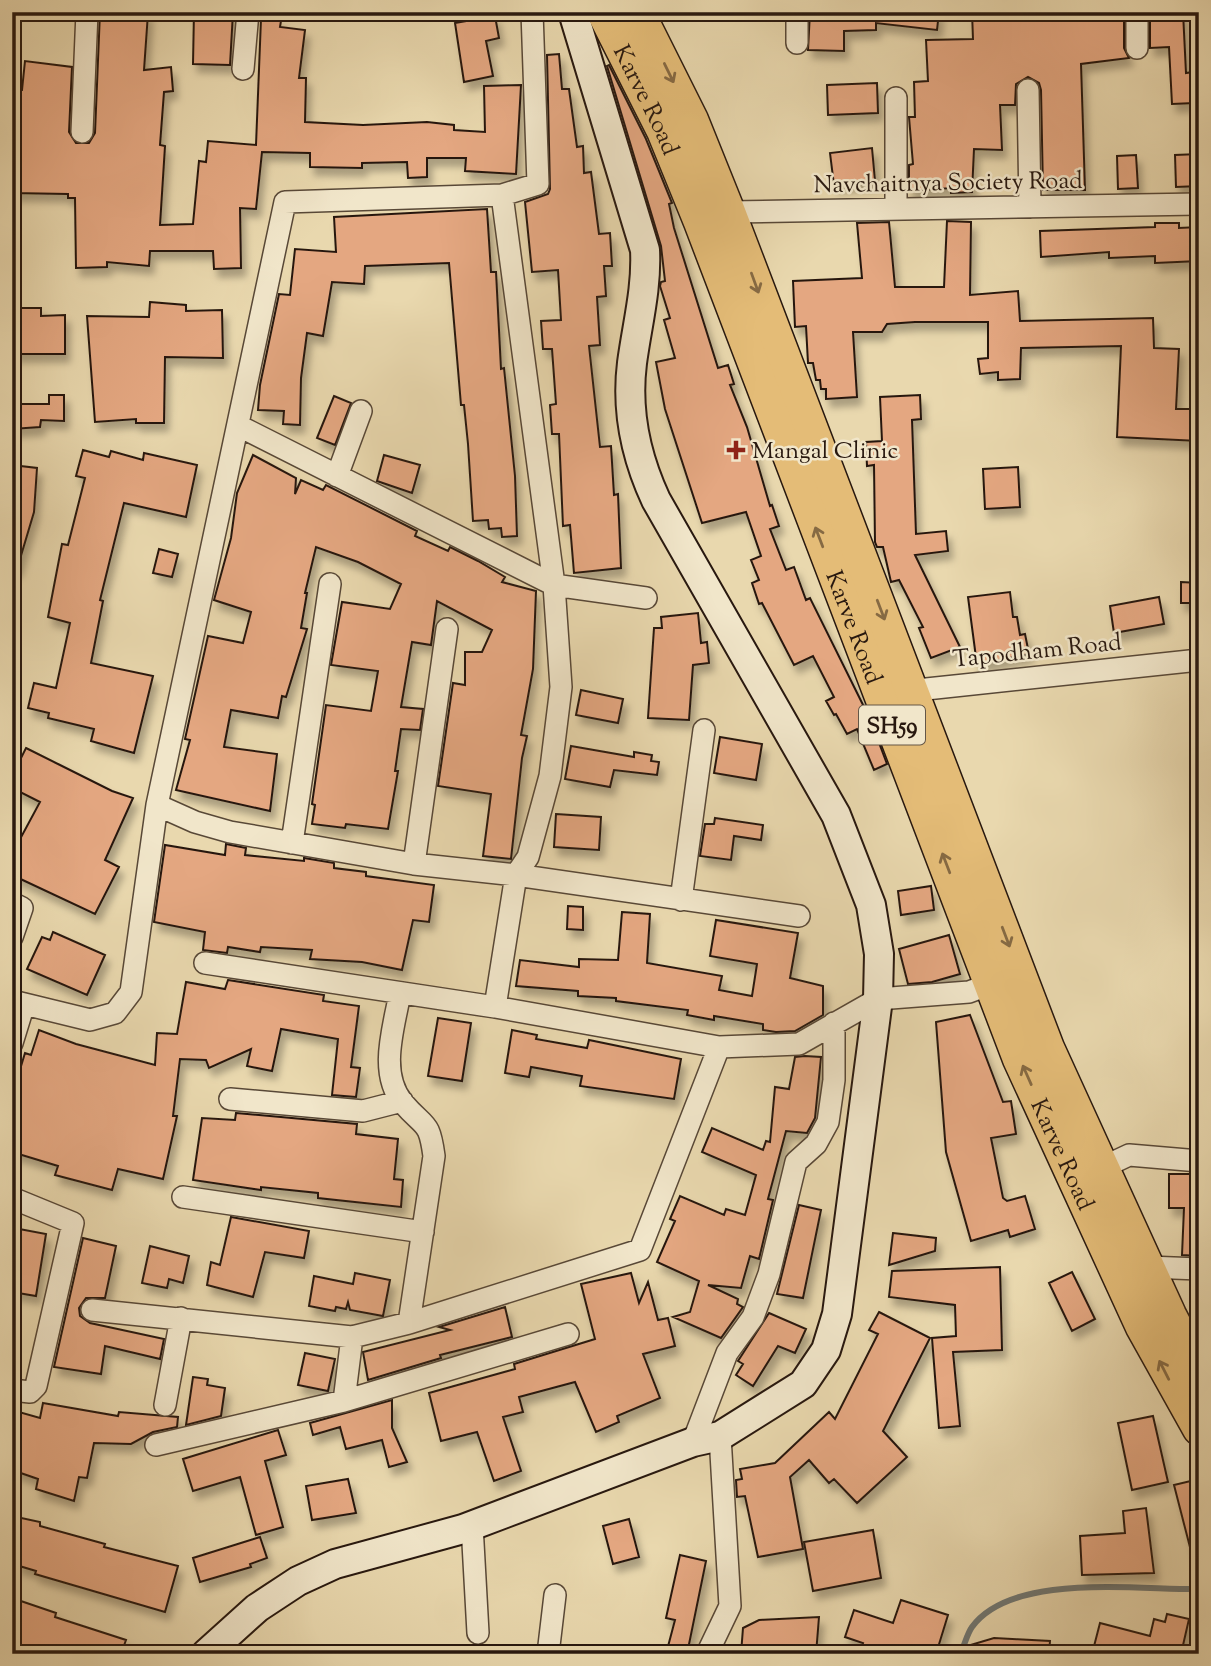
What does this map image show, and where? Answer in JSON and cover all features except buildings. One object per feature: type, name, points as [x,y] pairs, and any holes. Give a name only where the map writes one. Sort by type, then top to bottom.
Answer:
[{"type":"main road","name":"Karve Road","points":[[603,12],[663,131],[881,698],[1006,979],[1048,1048],[1142,1327],[1199,1429]]},
{"type":"main road","name":"Karve Road","points":[[638,12],[692,120],[911,689],[1006,979]]},
{"type":"main road","name":"Karve Road","points":[[1089,1174],[1148,1266],[1199,1370]]},
{"type":"street","points":[[82,132],[87,12]]},
{"type":"street","points":[[243,69],[248,12]]},
{"type":"street","points":[[12,1043],[18,1003],[90,1020],[115,1013],[131,992],[157,805],[285,202],[502,195],[538,184],[532,12]]},
{"type":"street","points":[[206,1654],[257,1608],[298,1581],[335,1564],[472,1525],[706,1439],[803,1384],[826,1350],[837,1314],[878,999],[879,954],[871,905],[836,815],[656,500],[640,466],[630,402],[632,366],[646,279],[645,250],[573,12]]},
{"type":"street","points":[[797,12],[797,43]]},
{"type":"street","points":[[1137,12],[1137,48]]},
{"type":"street","points":[[1028,90],[1030,207]]},
{"type":"street","points":[[896,98],[896,209]]},
{"type":"street","points":[[495,1007],[516,875],[528,857],[550,776],[561,687],[554,585],[502,195]]},
{"type":"street","name":"Navchaitnya Society Road","points":[[699,222],[729,212],[1199,204]]},
{"type":"street","points":[[337,476],[361,411]]},
{"type":"street","points":[[239,426],[554,585],[646,598]]},
{"type":"street","points":[[292,843],[330,584]]},
{"type":"street","points":[[414,864],[447,629]]},
{"type":"street","name":"Tapodham Road","points":[[881,698],[911,689],[1199,660]]},
{"type":"street","points":[[681,900],[704,730]]},
{"type":"street","points":[[157,805],[195,822],[292,843],[414,864],[516,875],[799,916]]},
{"type":"street","points":[[12,903],[22,908],[12,937]]},
{"type":"street","points":[[205,963],[495,1007],[719,1047],[799,1044],[878,999],[969,992],[1006,979]]},
{"type":"street","points":[[400,993],[389,1060],[392,1080],[402,1101],[431,1130],[435,1156],[409,1323]]},
{"type":"street","points":[[718,1649],[730,1606],[706,1439],[727,1353],[754,1317],[769,1274],[796,1162],[816,1144],[828,1122],[834,1080],[834,1023]]},
{"type":"street","points":[[92,1310],[352,1337],[409,1323],[640,1250],[719,1047]]},
{"type":"street","points":[[230,1099],[363,1111],[402,1101]]},
{"type":"street","points":[[1089,1174],[1129,1155],[1199,1161]]},
{"type":"street","points":[[183,1197],[423,1232]]},
{"type":"street","points":[[12,1198],[73,1223],[36,1385],[30,1392],[12,1390]]},
{"type":"street","points":[[1148,1266],[1199,1269]]},
{"type":"street","points":[[165,1405],[181,1318]]},
{"type":"street","points":[[156,1445],[344,1401],[568,1334]]},
{"type":"street","points":[[344,1401],[352,1337]]},
{"type":"street","points":[[472,1525],[478,1633]]},
{"type":"street","points":[[548,1654],[555,1595]]},
{"type":"waterway","points":[[961,1652],[972,1627],[991,1610],[1016,1598],[1046,1591],[1078,1588],[1199,1589]]},
{"type":"place","name":"Mangal Clinic","points":[[736,450]]}]
